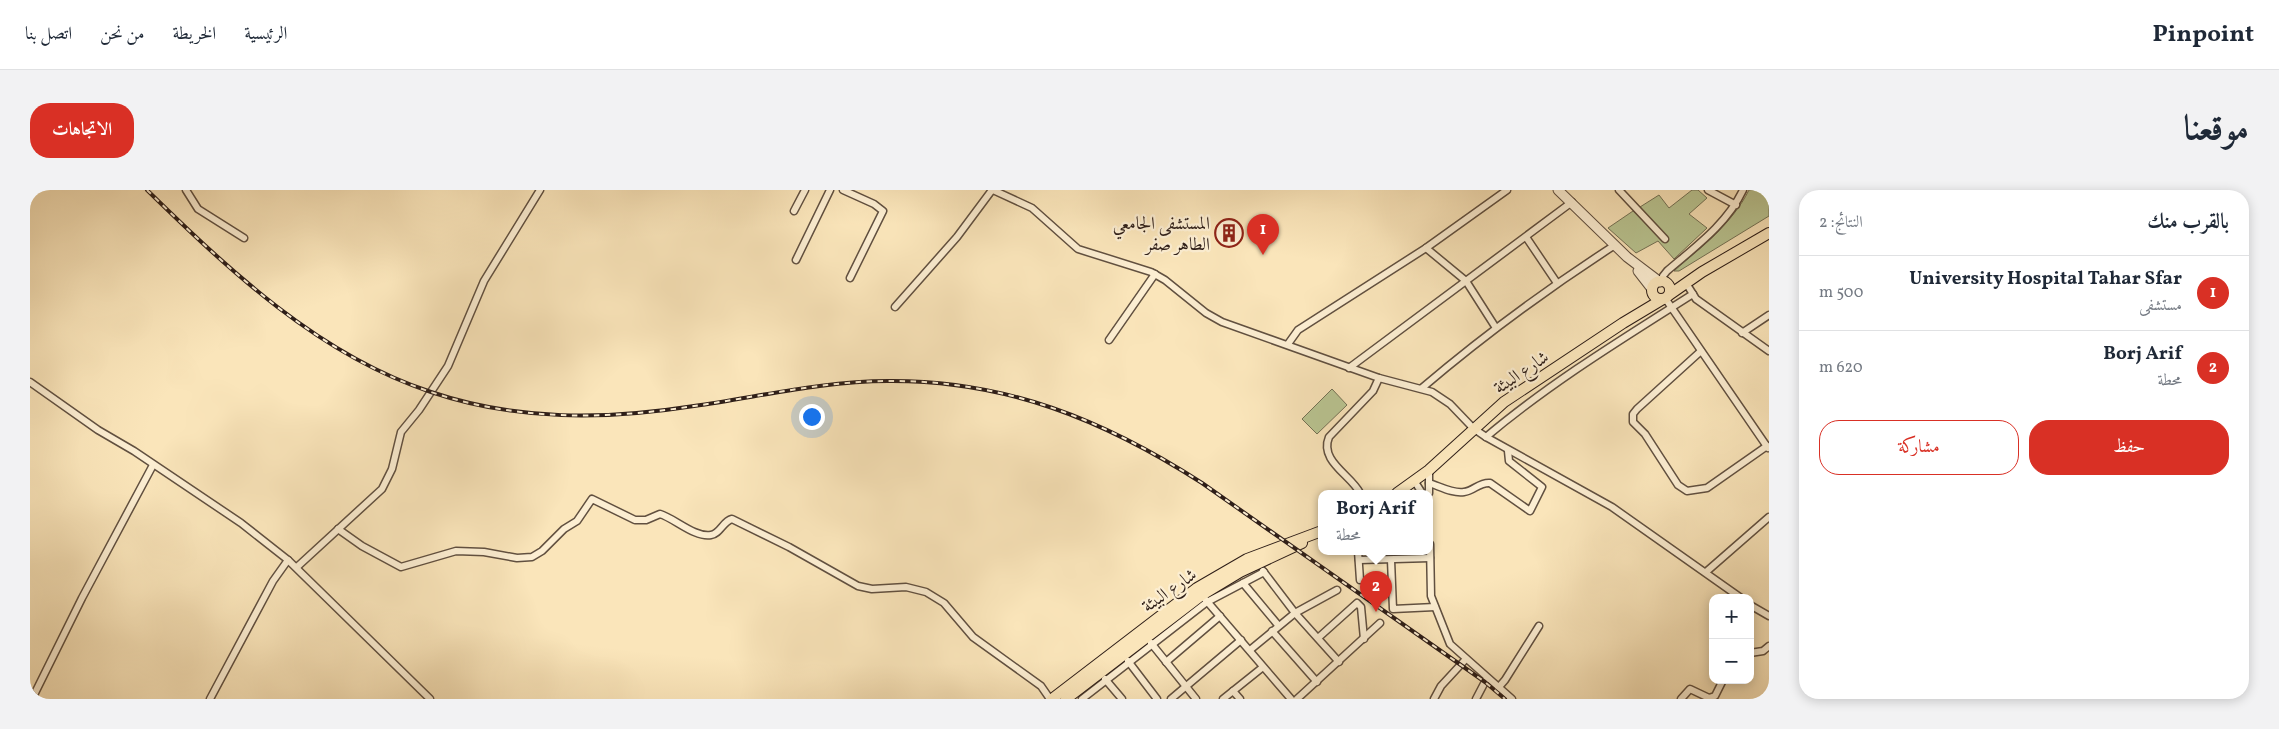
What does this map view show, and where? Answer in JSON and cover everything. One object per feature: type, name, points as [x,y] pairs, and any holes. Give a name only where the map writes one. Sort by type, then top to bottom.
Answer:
[{"type":"main road","points":[[1660,284],[1702,272],[1769,234]]},
{"type":"main road","name":"شارع البيئة","points":[[1402,490],[1430,470],[1473,428],[1504,402],[1622,322],[1666,298],[1702,272]]},
{"type":"main road","points":[[1660,284],[1669,287],[1666,298],[1655,297],[1660,284]]},
{"type":"main road","name":"شارع البيئة","points":[[1622,322],[1660,284]]},
{"type":"main road","name":"شارع البيئة","points":[[1066,699],[1247,559],[1318,533]]},
{"type":"main road","name":"شارع البيئة","points":[[1051,699],[1202,595],[1257,564],[1294,548],[1318,534]]},
{"type":"street","points":[[186,190],[198,209],[244,238]]},
{"type":"street","points":[[297,567],[382,489],[392,469],[402,432],[448,366],[484,281],[540,190]]},
{"type":"street","points":[[794,211],[805,190]]},
{"type":"street","points":[[796,260],[830,190]]},
{"type":"street","points":[[842,190],[878,206],[883,211],[850,278]]},
{"type":"street","points":[[895,306],[957,237],[993,190],[1032,208],[1078,249],[1135,265],[1155,274],[1214,318],[1379,378],[1432,392],[1445,400],[1473,428],[1486,437],[1508,451],[1612,507],[1736,594]]},
{"type":"street","points":[[1004,196],[1011,190]]},
{"type":"street","points":[[1288,344],[1291,337],[1298,330],[1426,248],[1507,190]]},
{"type":"street","points":[[1619,190],[1665,239]]},
{"type":"street","points":[[1708,190],[1736,205]]},
{"type":"street","points":[[1563,191],[1615,246],[1660,284],[1663,276],[1668,271],[1722,222],[1736,205],[1743,190]]},
{"type":"street","points":[[1350,368],[1572,202]]},
{"type":"street","points":[[1526,237],[1557,283]]},
{"type":"street","points":[[1422,388],[1496,328],[1557,283],[1615,246]]},
{"type":"street","points":[[1426,248],[1466,281],[1496,328]]},
{"type":"street","points":[[1109,340],[1155,274]]},
{"type":"street","points":[[1686,284],[1693,294],[1742,333],[1769,351]]},
{"type":"street","points":[[1486,437],[1514,413],[1641,326],[1693,294]]},
{"type":"street","points":[[1666,298],[1701,351],[1767,443],[1706,488],[1687,491],[1678,485],[1645,434],[1633,422],[1633,414],[1701,351]]},
{"type":"street","points":[[1742,333],[1769,314]]},
{"type":"street","points":[[1358,490],[1331,459],[1326,444],[1329,437],[1373,390],[1379,378]]},
{"type":"street","points":[[30,382],[240,523],[297,567],[430,699]]},
{"type":"street","points":[[1429,483],[1464,492],[1484,482],[1490,483],[1530,511],[1542,487],[1509,461],[1508,451]]},
{"type":"street","points":[[32,699],[82,598],[153,465]]},
{"type":"street","points":[[1429,490],[1430,470]]},
{"type":"street","points":[[1414,482],[1420,490]]},
{"type":"street","points":[[338,529],[362,546],[401,567],[456,551],[484,552],[517,558],[532,557],[542,551],[564,529],[576,521],[592,500],[635,520],[646,520],[660,514],[686,528],[708,535],[713,534],[728,520],[732,519],[795,550],[858,586],[872,589],[906,587],[926,592],[944,603],[973,636],[1041,686],[1051,699]]},
{"type":"street","points":[[1706,572],[1769,517]]},
{"type":"street","points":[[1358,555],[1360,580]]},
{"type":"street","points":[[1358,560],[1430,558],[1431,596],[1450,644],[1465,660],[1512,699]]},
{"type":"street","points":[[210,699],[273,581],[288,560]]},
{"type":"street","points":[[1391,560],[1393,609],[1435,607]]},
{"type":"street","points":[[1257,564],[1295,613],[1339,662]]},
{"type":"street","points":[[1083,699],[1105,679],[1152,644],[1202,595],[1244,583],[1264,572]]},
{"type":"street","points":[[1244,583],[1278,625]]},
{"type":"street","points":[[1250,650],[1278,625],[1295,613],[1338,590]]},
{"type":"street","points":[[1202,595],[1291,699]]},
{"type":"street","points":[[1318,638],[1357,604],[1360,607],[1364,639]]},
{"type":"street","points":[[1754,607],[1769,616]]},
{"type":"street","points":[[1166,662],[1220,616]]},
{"type":"street","points":[[1297,699],[1380,623]]},
{"type":"street","points":[[1498,688],[1539,626]]},
{"type":"street","points":[[1272,631],[1317,682]]},
{"type":"street","points":[[1171,699],[1241,640]]},
{"type":"street","points":[[1152,644],[1196,699]]},
{"type":"street","points":[[1754,652],[1763,651],[1769,646]]},
{"type":"street","points":[[1434,699],[1441,686],[1465,660]]},
{"type":"street","points":[[1128,661],[1158,699]]},
{"type":"street","points":[[1222,699],[1263,666]]},
{"type":"street","points":[[1476,699],[1487,678]]},
{"type":"street","points":[[1105,679],[1122,699]]},
{"type":"street","points":[[1680,699],[1690,689],[1709,698],[1715,696],[1721,684]]},
{"type":"street","points":[[1233,691],[1240,699]]},
{"type":"green space","points":[[1692,190],[1698,190],[1707,198],[1689,214],[1707,228],[1674,259],[1658,241],[1636,253],[1608,228],[1633,211],[1646,224],[1651,221],[1640,207],[1659,195],[1669,208]]},
{"type":"green space","points":[[1749,190],[1769,190],[1769,216],[1679,271],[1674,271],[1725,224]]},
{"type":"green space","points":[[1332,389],[1347,405],[1317,434],[1302,419]]},
{"type":"railway","points":[[147,190],[244,280],[278,308],[314,333],[351,356],[390,376],[463,402],[529,413],[561,415],[627,414],[661,411],[815,387],[888,381],[931,383],[973,388],[1013,396],[1052,408],[1128,440],[1202,483],[1485,682],[1505,699]]},
{"type":"place","name":"المستشفى الجامعي الطاهر صفر","points":[[1229,233]]},
{"type":"place","name":"University Hospital Tahar Sfar","points":[[1263,255]]},
{"type":"place","name":"Borj Arif","points":[[1376,612]]}]
